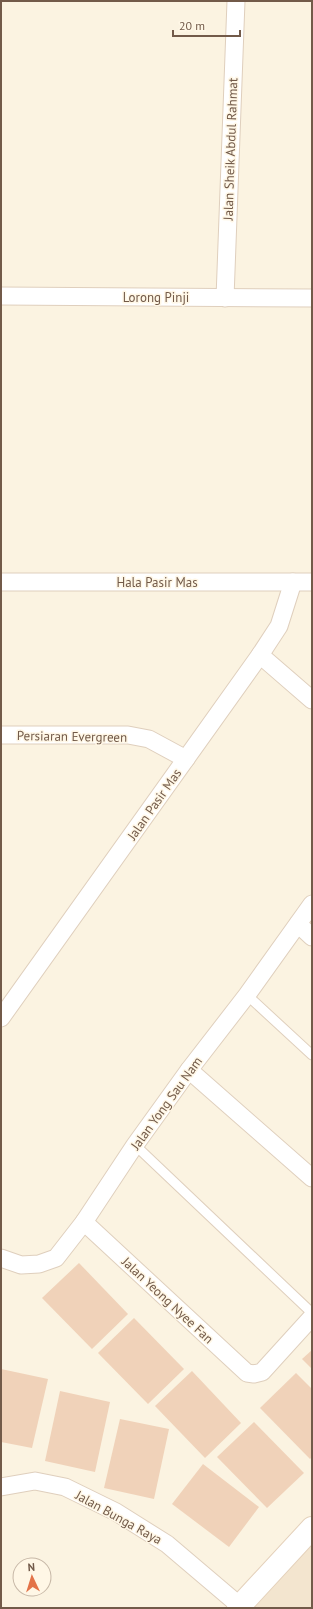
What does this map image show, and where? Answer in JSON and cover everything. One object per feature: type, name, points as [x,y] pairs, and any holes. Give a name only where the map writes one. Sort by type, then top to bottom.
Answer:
[{"type":"main road","name":"Jalan Bunga Raya","points":[[239,1607],[312,1528]]},
{"type":"street","name":"Jalan Sheik Abdul Rahmat","points":[[225,298],[236,1]]},
{"type":"street","name":"Lorong Pinji","points":[[1,296],[312,298]]},
{"type":"street","name":"Hala Pasir Mas","points":[[1,582],[312,582]]},
{"type":"street","name":"Jalan Pasir Mas","points":[[1,1018],[279,626],[293,582]]},
{"type":"street","points":[[260,654],[312,700]]},
{"type":"street","name":"Persiaran Evergreen","points":[[1,735],[128,735],[149,739],[186,759]]},
{"type":"street","name":"Jalan Yong Sau Nam","points":[[1,1258],[21,1265],[39,1264],[56,1258],[84,1222],[135,1145],[189,1070],[247,995],[312,904]]},
{"type":"street","points":[[298,924],[312,937]]},
{"type":"street","points":[[189,1070],[312,1178]]},
{"type":"street","name":"Jalan Yeong Nyee Fan","points":[[84,1222],[247,1373],[254,1374],[262,1372],[312,1317]]},
{"type":"street","name":"Jalan Bunga Raya","points":[[1,1487],[36,1481],[64,1487],[116,1512],[167,1544],[239,1607]]},
{"type":"lane","points":[[247,995],[312,1055]]},
{"type":"lane","points":[[135,1145],[312,1313]]},
{"type":"shaded area","points":[[312,1528],[312,1608],[238,1608]]},
{"type":"building","points":[[79,1263],[128,1314],[92,1349],[42,1298]]},
{"type":"building","points":[[134,1318],[184,1369],[148,1404],[98,1353]]},
{"type":"building","points":[[312,1350],[312,1369],[302,1359]]},
{"type":"building","points":[[1,1369],[48,1379],[32,1448],[1,1442]]},
{"type":"building","points":[[192,1371],[241,1423],[205,1458],[155,1406]]},
{"type":"building","points":[[296,1373],[312,1389],[312,1457],[310,1459],[260,1408]]},
{"type":"building","points":[[60,1391],[110,1402],[95,1472],[45,1461]]},
{"type":"building","points":[[120,1419],[169,1429],[154,1499],[104,1488]]},
{"type":"building","points":[[254,1422],[304,1473],[267,1508],[217,1457]]},
{"type":"building","points":[[203,1464],[259,1507],[229,1547],[172,1504]]}]
